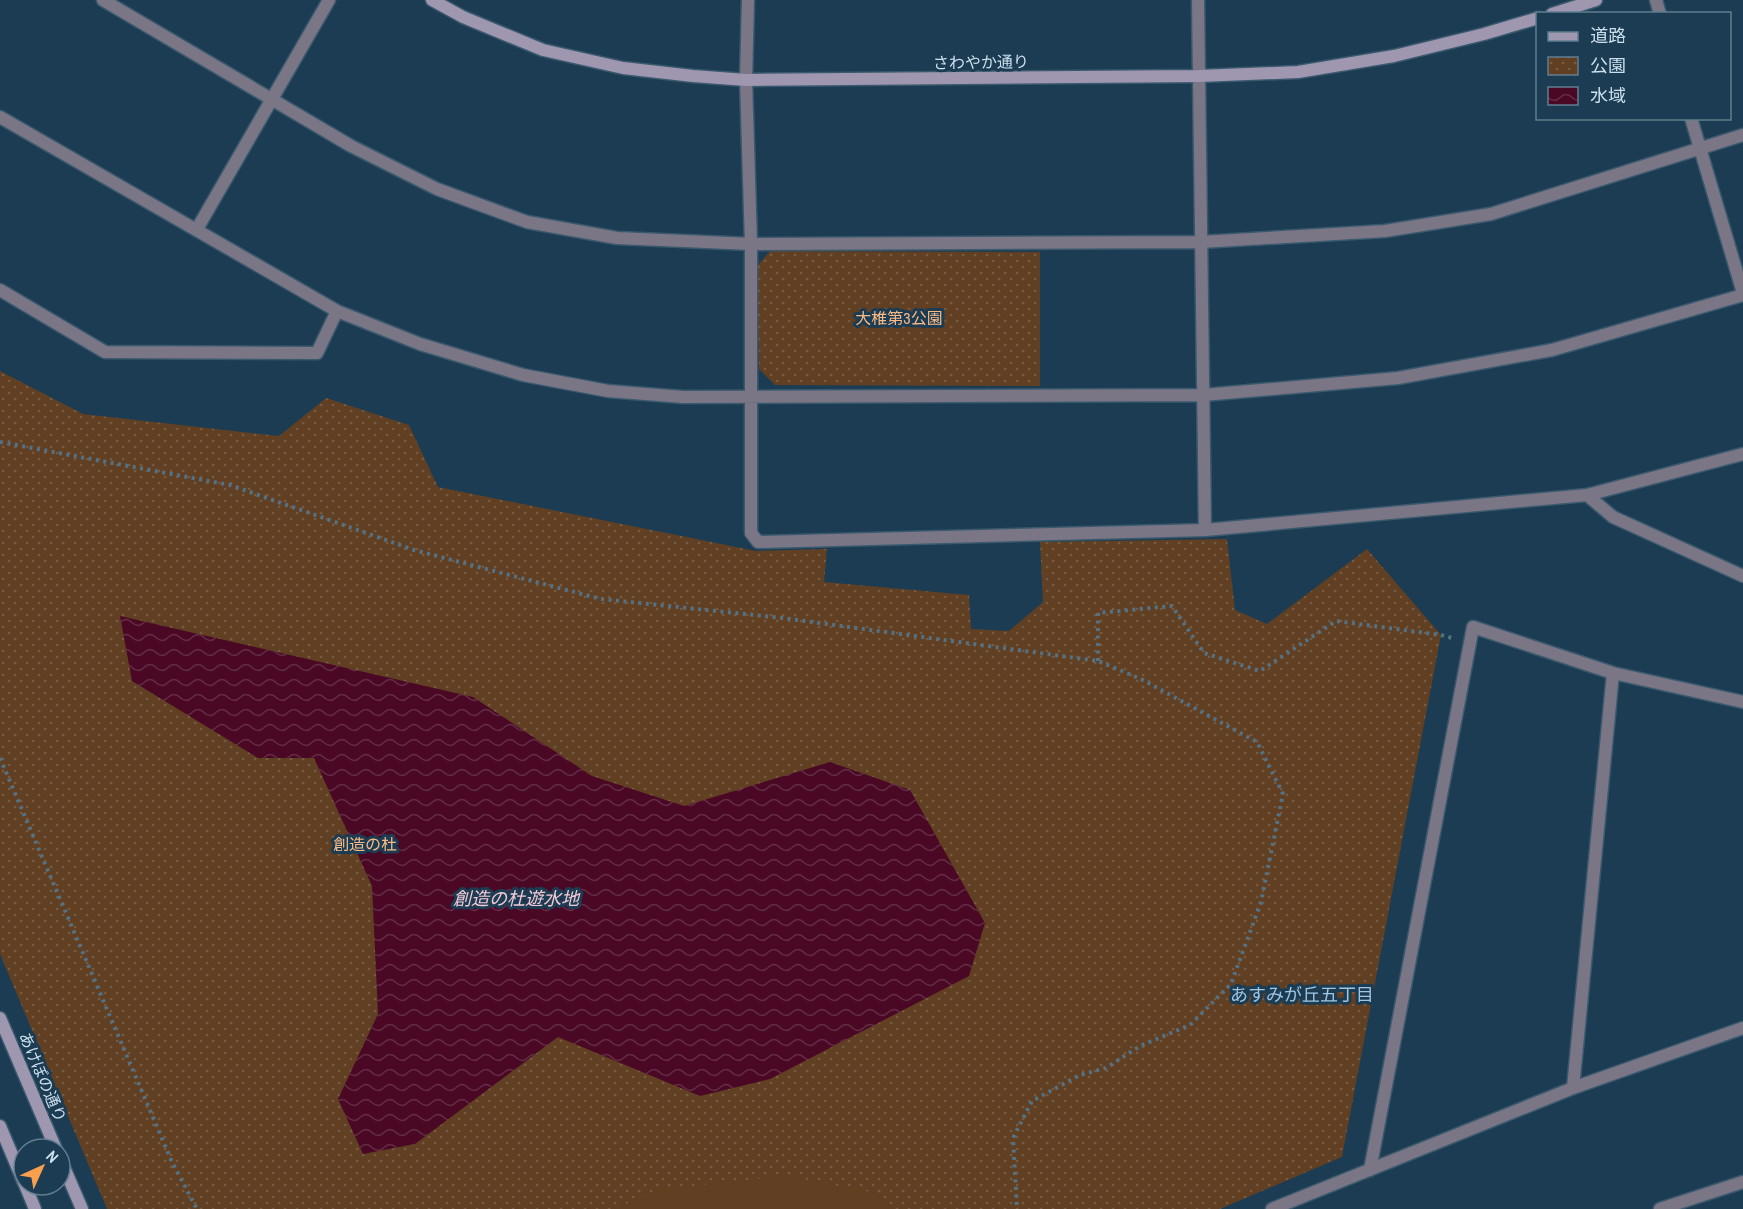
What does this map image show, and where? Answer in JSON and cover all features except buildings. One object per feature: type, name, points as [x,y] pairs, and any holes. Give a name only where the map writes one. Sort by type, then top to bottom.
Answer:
[{"type":"street","points":[[103,0],[351,146],[437,189],[527,222],[617,238],[751,244],[1201,242],[1385,231],[1491,214],[1743,135]]},
{"type":"street","points":[[197,229],[329,0]]},
{"type":"street","name":"さわやか通り","points":[[432,0],[463,17],[543,50],[623,68],[747,80],[1199,76],[1299,72],[1394,56],[1536,19]]},
{"type":"street","points":[[748,0],[751,533],[758,542],[1205,530],[1587,495],[1743,454]]},
{"type":"street","points":[[1198,0],[1205,530]]},
{"type":"street","points":[[1558,12],[1596,0]]},
{"type":"street","points":[[0,117],[337,311],[420,344],[524,375],[608,391],[683,397],[1203,395],[1398,378],[1552,350],[1743,294],[1692,120]]},
{"type":"street","points":[[0,291],[105,352],[317,353],[337,311]]},
{"type":"street","points":[[1587,495],[1613,517],[1743,576]]},
{"type":"street","points":[[1370,1170],[1473,627],[1613,673],[1743,702]]},
{"type":"street","points":[[1573,1088],[1613,673]]},
{"type":"street","name":"あけぼの通り","points":[[0,1018],[51,1137]]},
{"type":"street","points":[[1272,1209],[1573,1088],[1743,1028]]},
{"type":"street","points":[[0,1126],[12,1155]]},
{"type":"street","points":[[1660,1209],[1743,1182]]},
{"type":"street","points":[[72,1186],[82,1209]]},
{"type":"path","points":[[0,442],[230,485],[414,550],[601,599],[783,618],[1098,662],[1141,678],[1257,742],[1283,794],[1261,902],[1231,984],[1190,1025],[1140,1046],[1106,1068],[1080,1075],[1032,1101],[1013,1138],[1017,1209]]},
{"type":"path","points":[[1098,662],[1098,613],[1172,606],[1204,653],[1260,671],[1336,621],[1441,635],[1470,644]]},
{"type":"path","points":[[0,758],[172,1162],[197,1209]]},
{"type":"green space","name":"大椎第3公園","points":[[770,251],[1040,252],[1040,386],[775,385],[759,369],[757,266]]},
{"type":"green space","name":"創造の杜","points":[[0,371],[83,414],[279,436],[326,398],[409,425],[438,487],[756,551],[827,549],[824,582],[969,595],[971,629],[1009,631],[1043,602],[1040,542],[1227,539],[1235,610],[1267,624],[1367,549],[1441,635],[1342,1157],[1220,1209],[107,1209],[0,954]]},
{"type":"green space","points":[[786,1176],[871,1192],[894,1209],[614,1209],[662,1189]]},
{"type":"water","name":"創造の杜遊水地","points":[[120,616],[473,697],[592,776],[684,806],[830,762],[910,790],[985,923],[969,976],[770,1079],[700,1096],[558,1037],[415,1144],[363,1154],[338,1099],[378,1014],[372,886],[314,758],[258,758],[132,681]]},
{"type":"district","name":"あすみが丘五丁目","points":[[1302,995]]}]
